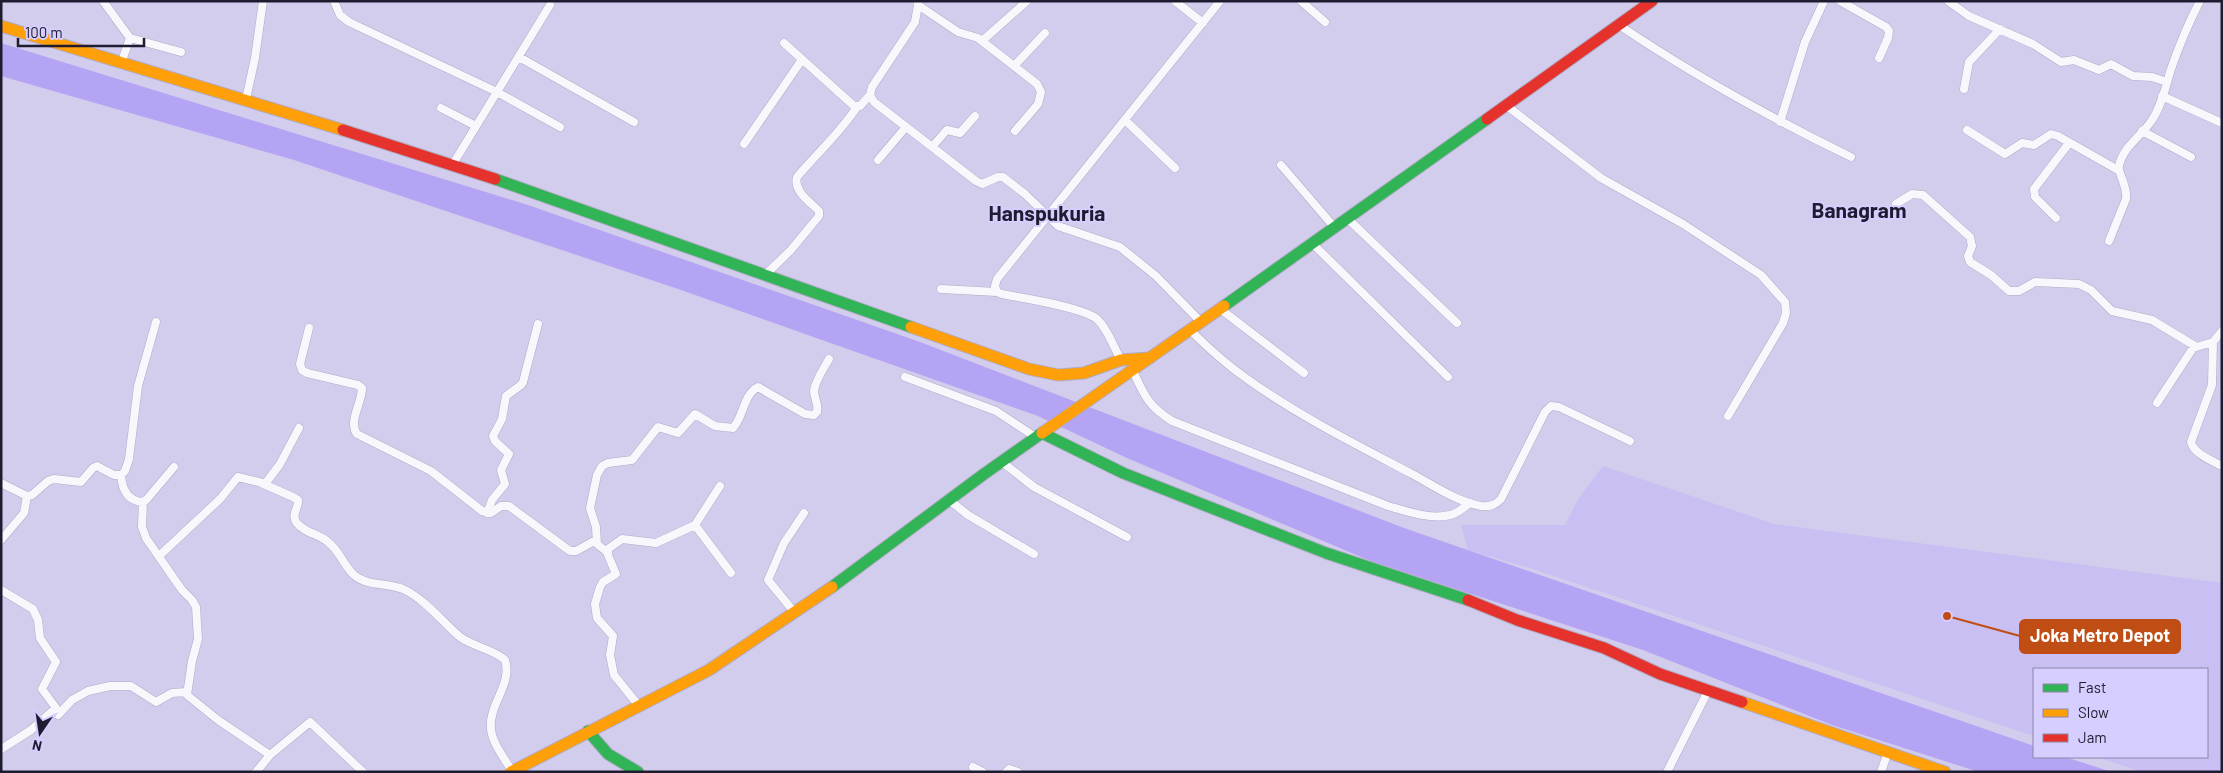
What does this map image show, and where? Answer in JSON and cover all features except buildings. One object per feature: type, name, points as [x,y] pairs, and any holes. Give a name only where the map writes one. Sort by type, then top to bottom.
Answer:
[{"type":"street","points":[[103,1],[130,38],[181,52]]},
{"type":"street","points":[[246,99],[255,58],[263,1]]},
{"type":"street","points":[[334,1],[340,15],[349,22],[497,92],[560,127]]},
{"type":"street","points":[[982,41],[1027,1]]},
{"type":"street","points":[[1175,1],[1203,23]]},
{"type":"street","points":[[997,292],[995,286],[1001,272],[1220,1]]},
{"type":"street","points":[[1302,1],[1325,22]]},
{"type":"street","points":[[159,556],[220,499],[238,476],[265,484],[298,500],[294,517],[296,521],[309,533],[329,542],[354,575],[368,581],[407,590],[460,637],[469,643],[494,652],[505,660],[507,675],[496,702],[490,730],[512,771],[709,670],[795,613],[833,587],[948,500],[1133,371],[1200,321],[1313,244],[1652,1]]},
{"type":"street","points":[[1780,122],[1805,42],[1824,1]]},
{"type":"street","points":[[1840,1],[1886,27],[1889,31],[1879,58]]},
{"type":"street","points":[[1948,1],[1969,16],[2033,44],[2061,62],[2074,60],[2099,70],[2111,64],[2133,76],[2152,77],[2167,82]]},
{"type":"street","points":[[2118,170],[2130,144],[2152,120],[2175,56],[2200,1]]},
{"type":"street","points":[[765,275],[790,251],[819,216],[819,211],[798,189],[797,177],[824,145],[843,128],[857,107],[870,95],[872,87],[915,22],[918,3],[958,32],[982,41],[1037,84],[1041,92],[1038,104],[1015,131]]},
{"type":"street","points":[[453,164],[550,6]]},
{"type":"street","points":[[1619,25],[1683,66],[1780,122],[1851,156]]},
{"type":"street","points":[[1,26],[124,65],[246,99],[453,164],[1044,373],[1058,375],[1084,373],[1121,360],[1150,358]]},
{"type":"street","points":[[1964,89],[1970,62],[2000,29]]},
{"type":"street","points":[[1014,66],[1045,33]]},
{"type":"street","points":[[123,58],[130,38]]},
{"type":"street","points":[[784,43],[801,61],[857,107]]},
{"type":"street","points":[[519,57],[634,122]]},
{"type":"street","points":[[744,144],[801,61]]},
{"type":"street","points":[[870,95],[874,102],[976,181],[988,183],[998,177],[1004,177],[1047,217],[1069,231],[1104,240],[1120,247],[1156,276],[1200,321]]},
{"type":"street","points":[[2162,96],[2222,123]]},
{"type":"street","points":[[1507,106],[1601,178],[1683,224],[1745,263],[1761,275],[1785,302],[1786,313],[1783,323],[1728,416]]},
{"type":"street","points":[[441,108],[476,126]]},
{"type":"street","points":[[932,147],[944,132],[950,130],[960,133],[975,116]]},
{"type":"street","points":[[1125,120],[1175,168]]},
{"type":"street","points":[[878,160],[906,127]]},
{"type":"street","points":[[1967,130],[2005,154],[2022,144],[2034,145],[2051,134],[2118,170],[2124,181],[2126,199],[2109,241]]},
{"type":"street","points":[[2142,132],[2191,157]]},
{"type":"street","points":[[2056,218],[2034,197],[2033,193],[2034,189],[2069,143]]},
{"type":"street","points":[[1281,165],[1335,228]]},
{"type":"street","points":[[1896,204],[1912,194],[1923,195],[1970,238],[1972,246],[1968,256],[1970,262],[1991,275],[2009,292],[2018,291],[2035,282],[2079,284],[2091,290],[2112,311],[2152,320],[2195,346],[2213,342]]},
{"type":"street","points":[[1348,219],[1457,323]]},
{"type":"street","points":[[1313,244],[1448,377]]},
{"type":"street","points":[[941,289],[997,292],[1091,316],[1103,327],[1121,360]]},
{"type":"street","points":[[1219,308],[1304,373]]},
{"type":"street","points":[[143,502],[130,498],[124,491],[121,475],[127,465],[138,403],[138,386],[156,322]]},
{"type":"street","points":[[487,513],[492,500],[505,484],[501,470],[509,458],[509,454],[495,442],[493,436],[502,420],[506,396],[523,382],[538,324]]},
{"type":"street","points":[[309,328],[300,364],[302,370],[307,373],[358,385],[362,388],[354,423],[354,430],[357,434],[431,471],[476,508],[487,513],[501,506],[509,506],[570,552],[576,551],[596,540]]},
{"type":"street","points":[[1189,329],[1219,357],[1249,380],[1306,417],[1470,503],[1494,506],[1501,499],[1545,412],[1551,406],[1559,407],[1630,441]]},
{"type":"street","points":[[2222,331],[2213,342],[2212,385],[2191,442],[2192,446],[2199,453],[2222,466]]},
{"type":"street","points":[[2157,403],[2195,346]]},
{"type":"street","points":[[639,706],[614,675],[610,655],[613,636],[597,618],[595,612],[600,587],[603,582],[616,574],[607,552],[600,548],[596,540],[596,527],[590,508],[597,475],[602,466],[608,463],[632,460],[658,427],[678,433],[695,414],[715,426],[733,428],[753,389],[758,387],[805,414],[814,415],[818,412],[815,387],[829,359]]},
{"type":"street","points":[[1133,371],[1146,399],[1157,412],[1172,422],[1370,499],[1413,513],[1440,517],[1452,515],[1470,503]]},
{"type":"street","points":[[905,377],[996,411],[1124,473],[1326,553],[1479,604],[1517,620],[1604,648],[1660,674],[1945,772]]},
{"type":"street","points":[[265,484],[280,464],[299,428]]},
{"type":"street","points":[[1002,462],[1034,487],[1127,537]]},
{"type":"street","points":[[1,483],[27,496],[32,496],[48,481],[54,479],[81,482],[97,466],[114,475],[121,475]]},
{"type":"street","points":[[143,502],[174,467]]},
{"type":"street","points":[[607,552],[608,549],[622,539],[652,543],[695,525],[720,486]]},
{"type":"street","points":[[1,540],[24,513],[27,496]]},
{"type":"street","points":[[948,500],[968,516],[1034,554]]},
{"type":"street","points":[[143,502],[143,531],[196,608],[198,639],[187,692],[191,699],[201,707],[270,755]]},
{"type":"street","points":[[795,613],[768,580],[784,542],[804,513]]},
{"type":"street","points":[[695,525],[731,573]]},
{"type":"street","points":[[1,590],[33,609],[36,615],[40,638],[56,662],[42,689],[55,706],[54,711],[58,716],[72,700],[88,690],[110,686],[131,686],[156,702],[172,693],[187,692]]},
{"type":"street","points":[[1667,772],[1710,690]]},
{"type":"street","points":[[1,749],[54,711]]},
{"type":"street","points":[[256,772],[270,755],[310,722],[362,772]]},
{"type":"street","points":[[588,731],[608,754],[638,772]]},
{"type":"street","points":[[1881,772],[1888,752]]},
{"type":"street","points":[[973,767],[983,772]]},
{"type":"street","points":[[1006,772],[1009,769],[1018,772]]},
{"type":"shaded area","points":[[1,43],[528,205],[920,342],[1404,528],[2033,746],[2033,758],[2068,758],[2112,772],[1979,772],[1832,725],[1643,650],[1373,562],[1127,458],[1038,416],[684,291],[294,160],[1,76]]},
{"type":"shaded area","points":[[1603,466],[1774,524],[2222,583],[2222,772],[2142,772],[2100,758],[2208,758],[2208,668],[2033,668],[2033,736],[1533,569],[1468,550],[1461,525],[1565,525],[1579,498]]},
{"type":"traffic: fast","points":[[1224,306],[1487,119]]},
{"type":"traffic: fast","points":[[495,179],[911,327]]},
{"type":"traffic: fast","points":[[832,587],[1042,433]]},
{"type":"traffic: fast","points":[[1044,434],[1123,473],[1326,553],[1468,600]]},
{"type":"traffic: fast","points":[[588,731],[608,754],[638,772]]},
{"type":"traffic: slow","points":[[1,26],[343,130]]},
{"type":"traffic: slow","points":[[1042,433],[1224,306]]},
{"type":"traffic: slow","points":[[911,327],[1029,369],[1058,375],[1084,373],[1121,360],[1150,358]]},
{"type":"traffic: slow","points":[[511,772],[709,670],[832,587]]},
{"type":"traffic: slow","points":[[1742,702],[1945,772]]},
{"type":"traffic: jam","points":[[1487,119],[1652,1]]},
{"type":"traffic: jam","points":[[343,130],[495,179]]},
{"type":"traffic: jam","points":[[1468,600],[1517,620],[1604,648],[1660,674],[1742,702]]},
{"type":"place","name":"Joka Metro Depot","points":[[1947,616]]},
{"type":"district","name":"Banagram","points":[[1859,209]]},
{"type":"district","name":"Hanspukuria","points":[[1047,212]]}]
